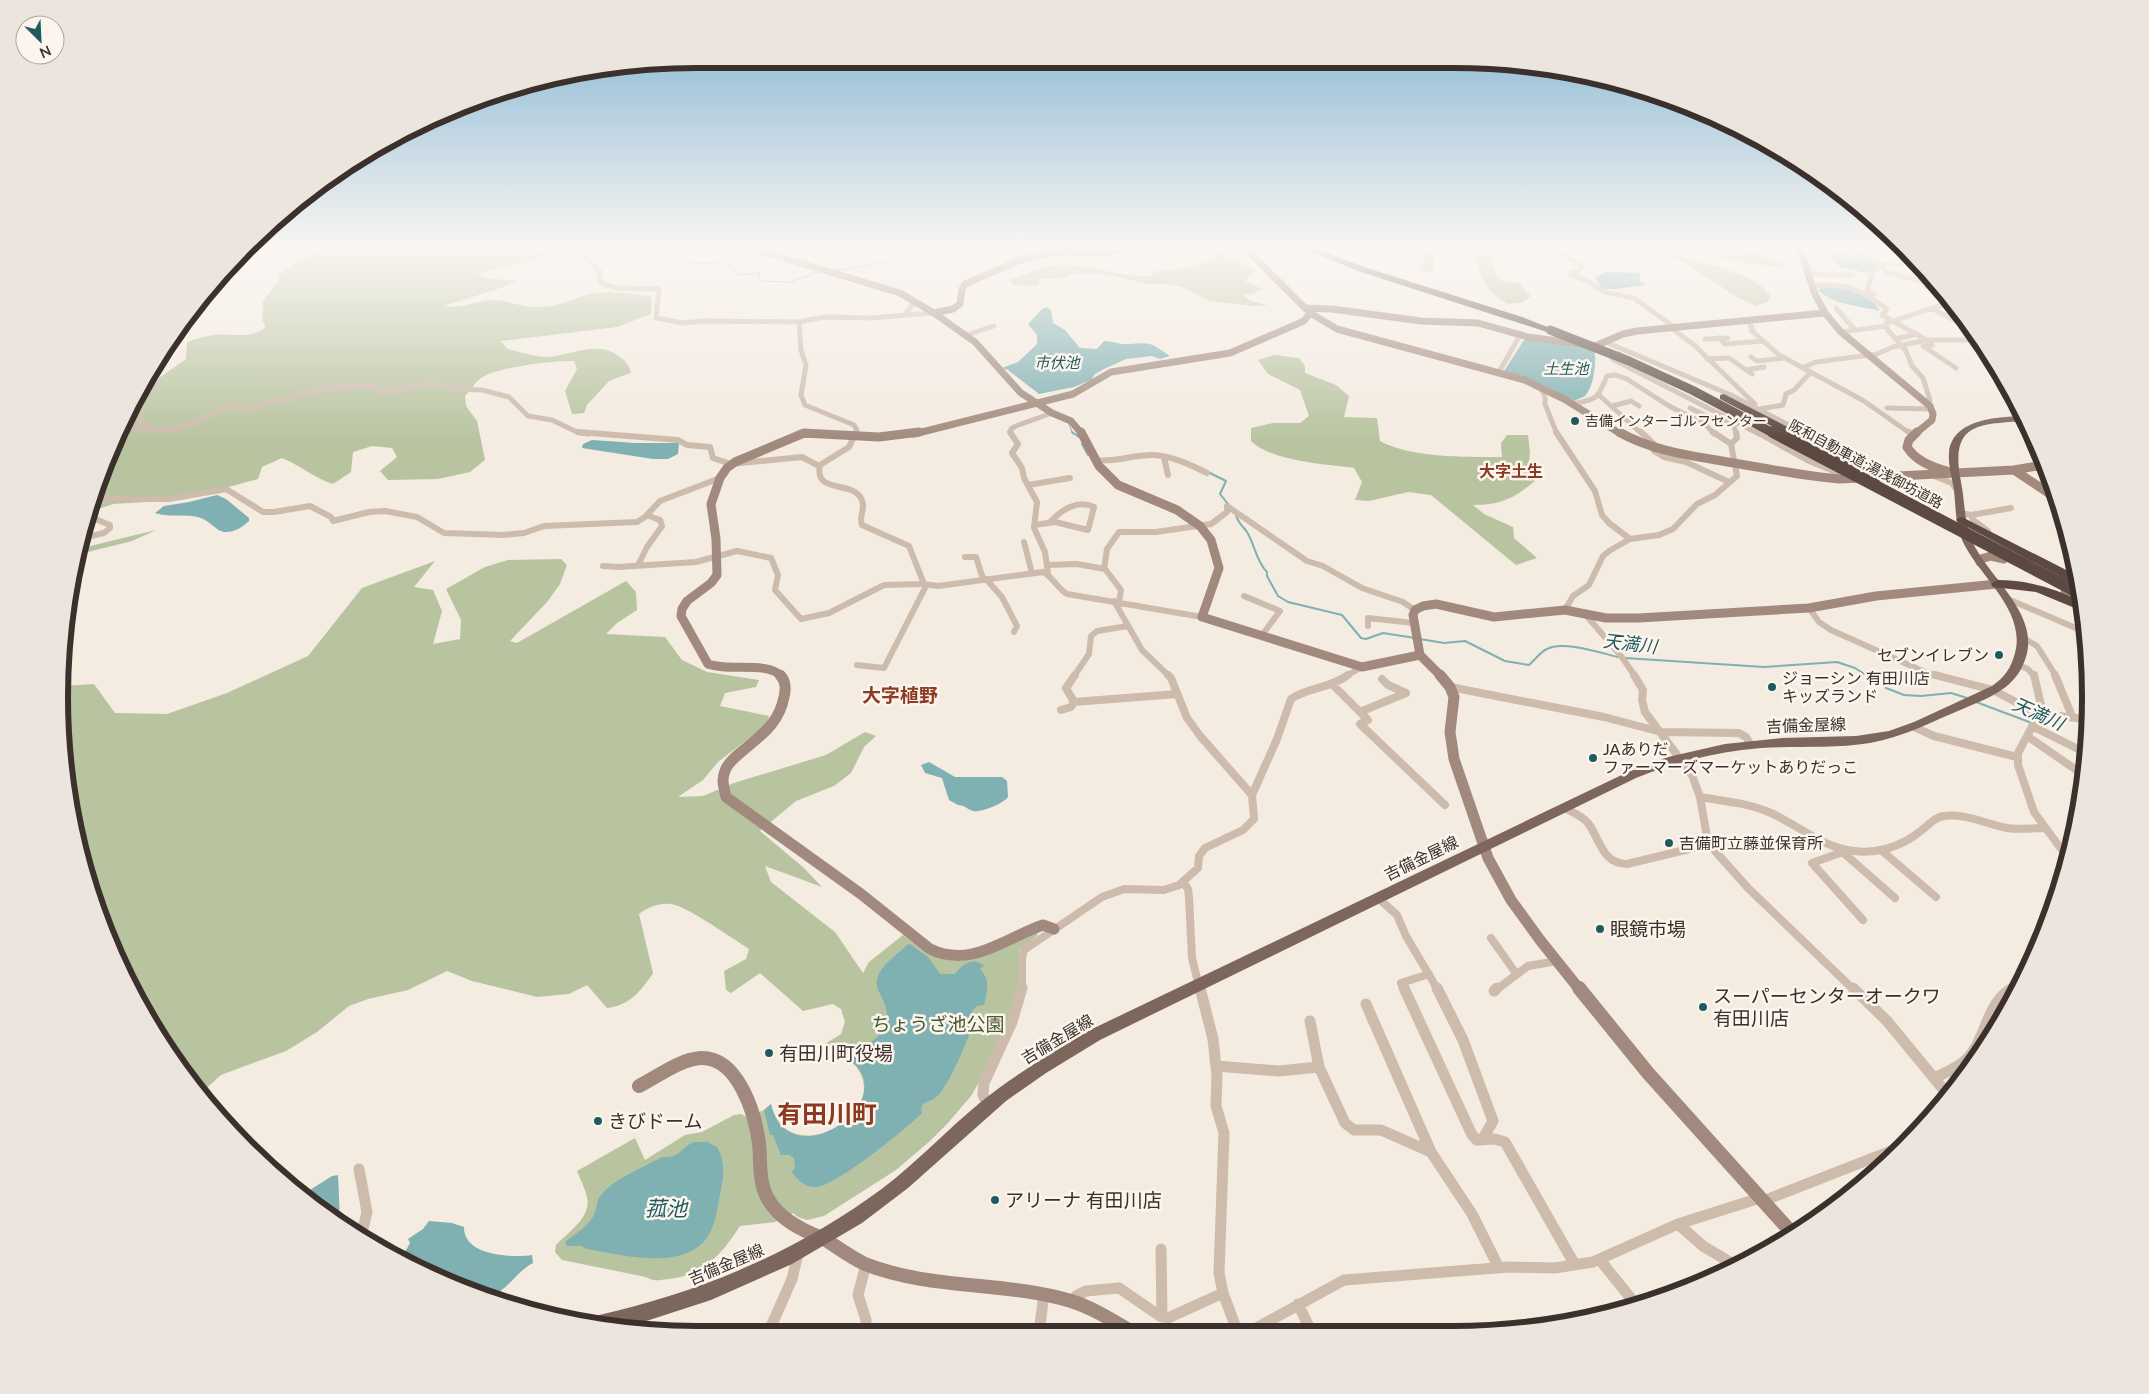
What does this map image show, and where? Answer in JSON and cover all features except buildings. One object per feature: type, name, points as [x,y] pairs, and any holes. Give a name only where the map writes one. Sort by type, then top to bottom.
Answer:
[{"type":"highway","points":[[1496,310],[1638,357],[1724,397],[1878,478]]},
{"type":"highway","points":[[1552,329],[1686,392],[1854,479]]},
{"type":"highway","name":"阪和自動車道;湯浅御坊道路","points":[[1552,329],[1627,357],[1715,396],[2071,583]]},
{"type":"highway","name":"阪和自動車道;湯浅御坊道路","points":[[1552,329],[1692,390],[2072,589]]},
{"type":"highway","points":[[1964,516],[2028,555],[2069,577]]},
{"type":"highway","points":[[1997,584],[2015,584],[2032,587],[2054,594],[2074,604]]},
{"type":"main road","points":[[2017,420],[1988,423],[1965,432],[1954,446],[1955,473],[1964,516],[1966,539],[1980,562],[2008,598],[2018,618],[2022,637],[2018,665]]},
{"type":"main road","name":"吉備金屋線","points":[[612,1321],[691,1298],[726,1285],[798,1252],[888,1194],[922,1167],[989,1106],[1046,1065],[1095,1035],[1643,770],[1712,750],[1751,745],[1868,739],[1892,735],[1914,727],[1993,690],[2009,678],[2018,665]]},
{"type":"street","points":[[657,310],[656,318],[683,323],[705,321],[799,322],[824,317],[870,318],[946,310]]},
{"type":"street","points":[[905,314],[908,310]]},
{"type":"street","points":[[931,310],[967,335],[984,350],[1021,393],[1036,404],[1071,421],[1077,426],[1095,460],[1118,485],[1177,510],[1200,526],[1211,540],[1219,568],[1202,617]]},
{"type":"street","points":[[1308,310],[1337,328],[1354,334],[1499,372],[1539,386],[1573,404],[1613,430],[1655,447],[1812,477],[1854,479],[1919,476],[2014,470],[2038,466]]},
{"type":"street","points":[[1054,929],[1043,925],[975,954],[954,957],[942,955],[930,949],[861,894],[726,798],[720,781],[722,774],[733,759],[771,729],[778,721],[784,704],[785,684],[782,676],[768,669],[730,669],[711,666],[705,660],[681,613],[685,603],[711,583],[717,574],[717,556],[711,504],[720,478],[731,464],[801,434],[814,432],[889,437],[918,434],[1084,390],[1099,378],[1111,372],[1219,356],[1238,350],[1304,321],[1308,310]]},
{"type":"street","points":[[1341,310],[1421,320],[1478,323],[1520,335],[1583,346],[1608,343],[1628,332],[1825,313]]},
{"type":"street","points":[[1650,310],[1694,345],[1761,409]]},
{"type":"street","points":[[1823,310],[1841,332],[1929,406]]},
{"type":"street","points":[[1838,310],[1855,330]]},
{"type":"street","points":[[1887,310],[1882,315],[1935,344]]},
{"type":"street","points":[[1886,327],[1887,322],[1891,320],[1915,315],[1926,310]]},
{"type":"street","points":[[1934,310],[1956,321]]},
{"type":"street","points":[[1748,321],[1753,330],[1751,330],[1773,351],[1864,401],[1913,435]]},
{"type":"street","points":[[799,322],[801,350],[806,365],[801,395],[805,405],[854,425],[858,430],[849,447],[819,466]]},
{"type":"street","points":[[967,335],[994,326]]},
{"type":"street","points":[[1841,332],[1900,326]]},
{"type":"street","points":[[1886,327],[1902,346],[1912,366],[1923,378],[1930,400],[1929,406],[1932,421],[1908,440],[1907,447],[1914,456],[1930,466],[1955,473]]},
{"type":"street","points":[[1896,339],[1917,334]]},
{"type":"street","points":[[1499,372],[1520,335]]},
{"type":"street","points":[[1719,338],[1725,344],[1763,341]]},
{"type":"street","points":[[1706,339],[1728,338]]},
{"type":"street","points":[[1804,368],[1823,361],[1879,354],[1893,347],[1928,340],[1969,339]]},
{"type":"street","points":[[1748,342],[1757,350]]},
{"type":"street","points":[[1608,343],[1761,409],[1838,451],[1878,478]]},
{"type":"street","points":[[1944,343],[1923,346],[1956,368]]},
{"type":"street","points":[[1624,349],[1612,359],[1809,461],[1854,479],[2073,596]]},
{"type":"street","points":[[1751,357],[1757,361],[1785,358]]},
{"type":"street","points":[[1707,359],[1729,358],[1752,374]]},
{"type":"street","points":[[1746,370],[1764,367]]},
{"type":"street","points":[[1761,409],[1783,405],[1786,394],[1794,390],[1811,372]]},
{"type":"street","points":[[1565,610],[1574,596],[1589,585],[1603,556],[1622,542],[1658,535],[1674,529],[1697,504],[1714,495],[1737,476],[1731,444],[1715,435],[1705,424],[1669,406],[1621,376],[1607,376],[1599,395],[1592,401],[1573,404]]},
{"type":"street","points":[[128,428],[156,431],[183,427],[218,409],[228,406],[255,407],[323,389],[371,385],[381,393],[416,385],[437,384],[504,395],[515,402],[528,416],[552,420],[579,433],[671,438],[683,441],[686,445],[710,447],[713,458],[731,464],[802,457],[819,466]]},
{"type":"street","points":[[1539,386],[1545,396],[1545,404],[1557,434],[1595,490],[1602,515],[1609,523],[1630,539]]},
{"type":"street","points":[[1599,395],[1655,447],[1654,451],[1664,457],[1686,462],[1729,482]]},
{"type":"street","points":[[1612,406],[1631,401],[1640,406]]},
{"type":"street","points":[[1887,408],[1929,406]]},
{"type":"street","points":[[1690,408],[1713,419],[1721,418],[1735,423]]},
{"type":"street","points":[[136,411],[138,418],[156,431]]},
{"type":"street","points":[[1052,413],[1011,429],[1010,432],[1018,444],[1012,453],[1022,468],[1024,478],[1037,502],[1034,525],[1045,552],[1048,574],[1061,592],[1083,598],[1117,601],[1202,617],[1362,667]]},
{"type":"street","points":[[1731,444],[1738,435],[1735,423]]},
{"type":"street","points":[[1095,460],[1111,463],[1152,455],[1187,464],[1207,473]]},
{"type":"street","points":[[1914,456],[1913,459],[1927,472],[1919,476]]},
{"type":"street","points":[[1164,457],[1168,475]]},
{"type":"street","points":[[819,466],[818,474],[824,483],[849,489],[861,497],[864,507],[860,520],[862,525],[909,546],[925,585],[884,668],[857,665]]},
{"type":"street","points":[[2014,470],[2047,492]]},
{"type":"street","points":[[1929,475],[1948,480],[1958,492]]},
{"type":"street","points":[[99,501],[111,498],[169,499],[226,489],[263,512],[274,512],[305,506],[312,507],[331,517],[333,521],[369,512],[385,511],[417,517],[444,534],[513,535],[544,526],[630,524],[649,516],[653,508],[660,501],[720,478]]},
{"type":"street","points":[[1028,485],[1070,478]]},
{"type":"street","points":[[1034,525],[1050,522],[1088,530],[1094,507],[1080,504],[1059,512],[1050,522]]},
{"type":"street","points":[[1252,795],[1201,737],[1184,714],[1171,678],[1142,650],[1128,626],[1117,601],[1121,590],[1104,569],[1103,557],[1112,540],[1119,532],[1156,532],[1200,526],[1215,522],[1227,512],[1227,506],[1307,561],[1322,564],[1362,588],[1406,602],[1415,610]]},
{"type":"street","points":[[1964,516],[2011,508]]},
{"type":"street","points":[[638,565],[647,547],[662,526],[660,520],[649,516]]},
{"type":"street","points":[[1964,516],[1988,531],[2069,573]]},
{"type":"street","points":[[88,537],[104,533],[110,528],[110,525],[94,518]]},
{"type":"street","points":[[1024,542],[1032,573]]},
{"type":"street","points":[[603,566],[696,562],[736,551],[771,558],[778,575],[775,590],[801,619],[814,619],[872,589],[894,583],[925,585],[1043,572],[1048,574]]},
{"type":"street","points":[[1980,562],[1982,558],[1990,556],[2004,559]]},
{"type":"street","points":[[965,557],[976,557],[984,579],[1002,598],[1012,616],[1017,626],[1014,632]]},
{"type":"street","points":[[1047,565],[1077,564],[1104,569]]},
{"type":"street","points":[[1788,1229],[1648,1074],[1557,961],[1511,900],[1488,858],[1454,759],[1450,732],[1454,697],[1450,687],[1420,655],[1413,615],[1415,610],[1423,606],[1436,604],[1486,616],[1503,617],[1565,610],[1622,619],[1809,608],[1876,596],[1997,584]]},
{"type":"street","points":[[1244,596],[1280,611],[1262,635]]},
{"type":"street","points":[[2008,598],[2077,629]]},
{"type":"street","points":[[1809,608],[1819,622],[1830,630],[1901,662],[1927,673],[1993,690],[2034,722],[2079,749]]},
{"type":"street","points":[[1585,614],[1622,658],[1643,690],[1642,700],[1645,712],[1692,775],[1700,797],[1710,844],[1748,888],[1887,1021],[1943,1089]]},
{"type":"street","points":[[1368,626],[1368,618],[1414,623]]},
{"type":"street","points":[[1074,702],[1066,688],[1089,654],[1091,636],[1097,631],[1128,626]]},
{"type":"street","points":[[2022,637],[2037,646],[2053,669],[2072,716]]},
{"type":"street","points":[[989,1106],[984,1095],[984,1084],[1019,1002],[1024,980],[1022,954],[1027,947],[1095,900],[1118,890],[1134,888],[1164,890],[1184,883],[1198,868],[1199,856],[1205,848],[1238,834],[1252,823],[1255,816],[1252,795],[1277,740],[1291,699],[1305,691],[1332,685],[1348,673],[1362,667],[1420,655]]},
{"type":"street","points":[[2018,665],[2032,672],[2037,680],[2041,705],[2017,757],[2032,805],[2045,828],[2062,851]]},
{"type":"street","points":[[1360,712],[1406,692],[1388,685],[1382,679]]},
{"type":"street","points":[[1332,685],[1368,720],[1360,724],[1445,805]]},
{"type":"street","points":[[1450,687],[1604,717],[1661,732],[1739,733],[1751,745]]},
{"type":"street","points":[[1074,702],[1177,694]]},
{"type":"street","points":[[1061,710],[1071,707],[1074,702]]},
{"type":"street","points":[[2034,722],[2072,716],[2081,718]]},
{"type":"street","points":[[1914,727],[1934,736],[2017,757]]},
{"type":"street","points":[[2027,736],[2077,770]]},
{"type":"street","points":[[1700,797],[1743,804],[1762,810],[1842,849],[1861,852],[1882,850],[1911,839],[1933,820],[1945,815],[1964,817],[2012,828],[2045,828]]},
{"type":"street","points":[[1564,808],[1587,821],[1604,852],[1617,864],[1627,864],[1710,844]]},
{"type":"street","points":[[1842,849],[1846,855],[1895,898]]},
{"type":"street","points":[[1842,849],[1840,852],[1812,863],[1863,920]]},
{"type":"street","points":[[1882,850],[1936,896]]},
{"type":"street","points":[[1184,883],[1190,897],[1192,958],[1213,1038],[1216,1066],[1216,1106],[1224,1133],[1219,1273],[1222,1293],[1235,1326]]},
{"type":"street","points":[[1378,898],[1397,915],[1463,1040],[1493,1121],[1482,1140]]},
{"type":"street","points":[[1491,938],[1516,972]]},
{"type":"street","points":[[1494,991],[1516,972],[1531,964],[1557,961]]},
{"type":"street","points":[[1429,974],[1401,984],[1472,1135],[1477,1140],[1501,1139],[1509,1147],[1575,1265]]},
{"type":"street","points":[[1972,1051],[2000,998],[2009,990]]},
{"type":"street","points":[[1366,1004],[1431,1152],[1472,1214],[1499,1268]]},
{"type":"street","points":[[1310,1021],[1319,1067],[1345,1123],[1354,1130],[1381,1130],[1431,1152]]},
{"type":"street","points":[[640,1086],[696,1058],[708,1058],[729,1069],[741,1085],[754,1121],[759,1142],[760,1174],[767,1197],[785,1219],[806,1232],[822,1238],[852,1258],[866,1264],[919,1278],[1044,1294],[1074,1301],[1095,1310],[1122,1326]]},
{"type":"street","points":[[1934,1078],[1959,1066],[1965,1060]]},
{"type":"street","points":[[1216,1066],[1279,1071],[1319,1067]]},
{"type":"street","points":[[1259,1326],[1344,1280],[1499,1268],[1555,1268],[1600,1260],[1678,1224],[1761,1200],[1884,1154]]},
{"type":"street","points":[[359,1169],[368,1212],[368,1219],[364,1230]]},
{"type":"street","points":[[1678,1224],[1703,1246],[1730,1262]]},
{"type":"street","points":[[1161,1249],[1162,1317]]},
{"type":"street","points":[[771,1326],[792,1279],[798,1252]]},
{"type":"street","points":[[1600,1260],[1632,1300]]},
{"type":"street","points":[[866,1264],[858,1295],[866,1326]]},
{"type":"street","points":[[1074,1301],[1076,1296],[1086,1291],[1119,1288],[1162,1317],[1168,1318],[1176,1316],[1222,1293]]},
{"type":"street","points":[[1040,1326],[1044,1294]]},
{"type":"street","points":[[1298,1304],[1309,1326]]},
{"type":"green space","points":[[263,310],[651,310],[651,314],[617,327],[501,341],[507,349],[545,357],[601,349],[617,355],[626,362],[631,373],[609,381],[587,405],[584,413],[572,414],[565,391],[577,369],[574,361],[540,363],[512,368],[481,378],[465,396],[466,406],[477,421],[485,460],[470,472],[438,479],[388,480],[380,471],[397,457],[392,448],[372,446],[353,452],[351,472],[333,484],[282,458],[262,467],[258,479],[180,500],[113,504],[97,509],[115,456],[132,419],[156,380],[186,359],[187,342],[214,335],[247,335],[266,327],[262,321]]},
{"type":"green space","points":[[1274,355],[1299,358],[1305,366],[1305,373],[1336,385],[1349,396],[1344,417],[1377,418],[1380,441],[1393,447],[1423,454],[1502,457],[1501,443],[1507,435],[1528,435],[1530,452],[1528,472],[1535,481],[1506,500],[1491,504],[1473,505],[1484,514],[1513,527],[1514,538],[1537,558],[1516,565],[1431,495],[1408,492],[1369,501],[1355,500],[1362,482],[1354,468],[1286,458],[1272,454],[1251,441],[1251,428],[1273,423],[1300,423],[1309,416],[1300,390],[1268,374],[1258,360]]},
{"type":"green space","points":[[156,530],[132,541],[85,553],[86,547]]},
{"type":"green space","name":"ちょうざ池公園","points":[[561,559],[567,565],[560,584],[548,601],[510,641],[517,643],[626,581],[636,592],[637,610],[617,623],[606,634],[665,637],[682,660],[707,672],[759,680],[756,687],[725,693],[720,706],[769,716],[766,725],[718,762],[703,780],[678,797],[703,796],[734,783],[826,755],[865,732],[876,736],[864,747],[851,773],[834,786],[796,801],[760,831],[804,868],[822,887],[765,866],[771,882],[835,932],[863,973],[869,962],[903,935],[938,957],[962,961],[1036,932],[1038,935],[1019,950],[1020,972],[1015,1003],[981,1079],[971,1096],[930,1141],[896,1170],[824,1216],[807,1220],[793,1213],[775,1222],[740,1226],[726,1246],[710,1262],[680,1277],[654,1280],[562,1260],[555,1252],[556,1245],[583,1218],[588,1204],[584,1187],[577,1171],[635,1138],[645,1160],[685,1135],[702,1132],[734,1115],[741,1114],[747,1117],[764,1110],[771,1104],[780,1123],[794,1133],[811,1135],[829,1131],[845,1122],[858,1108],[864,1092],[861,1075],[857,1067],[847,1059],[835,1055],[838,1047],[826,1048],[825,1044],[841,1034],[845,1022],[841,1009],[833,1004],[803,1011],[760,973],[731,993],[726,990],[724,971],[746,959],[749,949],[688,910],[671,904],[662,904],[650,907],[639,914],[653,973],[634,996],[615,1007],[607,1008],[587,985],[569,994],[537,997],[472,981],[447,971],[408,990],[368,999],[349,1006],[317,1032],[286,1051],[221,1075],[205,1089],[174,1047],[132,975],[115,938],[89,860],[73,779],[69,738],[68,686],[94,684],[115,713],[167,714],[227,693],[308,656],[362,588],[435,561],[414,587],[433,590],[442,611],[433,644],[460,639],[461,620],[446,589],[485,567],[508,560]]},
{"type":"water","name":"市伏池","points":[[1041,310],[1051,310],[1053,323],[1065,330],[1080,348],[1097,349],[1104,341],[1126,344],[1147,343],[1170,356],[1160,359],[1152,356],[1126,359],[1095,374],[1091,380],[1074,387],[1039,394],[1008,370],[1002,368],[1018,362],[1037,344],[1037,335],[1028,324]]},
{"type":"water","name":"土生池","points":[[1533,338],[1594,349],[1594,373],[1591,386],[1585,396],[1574,401],[1545,386],[1504,371],[1524,340]]},
{"type":"water","points":[[592,440],[635,443],[679,443],[678,454],[668,459],[653,459],[582,448],[583,444]]},
{"type":"water","points":[[217,495],[226,499],[249,518],[249,521],[238,529],[224,532],[201,518],[155,513],[164,506]]},
{"type":"water","points":[[929,762],[955,777],[1002,777],[1007,781],[1008,797],[997,805],[977,811],[958,805],[949,800],[942,778],[925,773],[921,765]]},
{"type":"water","points":[[910,944],[928,957],[940,974],[955,974],[964,965],[972,962],[980,963],[984,966],[980,969],[987,982],[984,1005],[977,1006],[972,1011],[972,1017],[975,1020],[952,1074],[940,1093],[923,1104],[922,1113],[887,1143],[840,1177],[817,1187],[806,1185],[792,1172],[795,1168],[794,1158],[789,1155],[781,1155],[773,1135],[770,1135],[764,1110],[771,1104],[782,1126],[800,1136],[820,1134],[840,1124],[856,1109],[864,1091],[861,1072],[843,1056],[860,1049],[882,1032],[886,1024],[887,1015],[884,1002],[877,987],[877,980],[889,961]]},
{"type":"water","name":"菰池","points":[[694,1142],[707,1142],[717,1147],[723,1166],[722,1186],[714,1223],[708,1236],[698,1247],[684,1254],[669,1258],[652,1258],[617,1255],[581,1246],[567,1246],[565,1242],[590,1221],[599,1198],[614,1183],[662,1157],[677,1154]]},
{"type":"water","points":[[338,1175],[340,1215],[308,1191],[332,1176]]},
{"type":"water","points":[[429,1221],[452,1223],[464,1227],[466,1237],[471,1244],[480,1249],[501,1255],[532,1255],[533,1263],[498,1293],[495,1293],[456,1279],[404,1254],[410,1243],[408,1239],[423,1229]]},
{"type":"waterway","name":"天満川","points":[[1068,422],[1072,432]]},
{"type":"waterway","name":"天満川","points":[[1072,432],[1079,437]]},
{"type":"waterway","name":"天満川","points":[[1082,444],[1088,455]]},
{"type":"waterway","name":"天満川","points":[[1210,473],[1226,481],[1220,494],[1228,504]]},
{"type":"waterway","name":"天満川","points":[[1236,515],[1250,537],[1258,558],[1278,596],[1288,602],[1342,615],[1361,638],[1366,639],[1383,633],[1415,638]]},
{"type":"waterway","name":"天満川","points":[[1420,639],[1444,643],[1465,641],[1505,661],[1529,665],[1547,649],[1562,646],[1582,648],[1618,657]]},
{"type":"waterway","name":"天満川","points":[[1625,658],[1764,667],[1837,662],[1855,668],[1886,688],[1904,695],[1921,696],[1951,693],[1967,698]]},
{"type":"waterway","name":"天満川","points":[[1976,702],[2032,723]]},
{"type":"place","name":"吉備インターゴルフセンター","points":[[1575,421]]},
{"type":"place","name":"セブンイレブン","points":[[1999,655]]},
{"type":"place","name":"ジョーシン 有田川店 キッズランド","points":[[1772,687]]},
{"type":"place","name":"JAありだ ファーマーズマーケットありだっこ","points":[[1593,758]]},
{"type":"place","name":"吉備町立藤並保育所","points":[[1669,843]]},
{"type":"place","name":"眼鏡市場","points":[[1600,929]]},
{"type":"place","name":"スーパーセンターオークワ 有田川店","points":[[1703,1007]]},
{"type":"place","name":"有田川町役場","points":[[769,1053]]},
{"type":"place","name":"きびドーム","points":[[598,1121]]},
{"type":"place","name":"アリーナ 有田川店","points":[[995,1200]]},
{"type":"district","name":"大字土生","points":[[1511,471]]},
{"type":"district","name":"大字植野","points":[[900,695]]},
{"type":"district","name":"有田川町","points":[[827,1114]]}]
